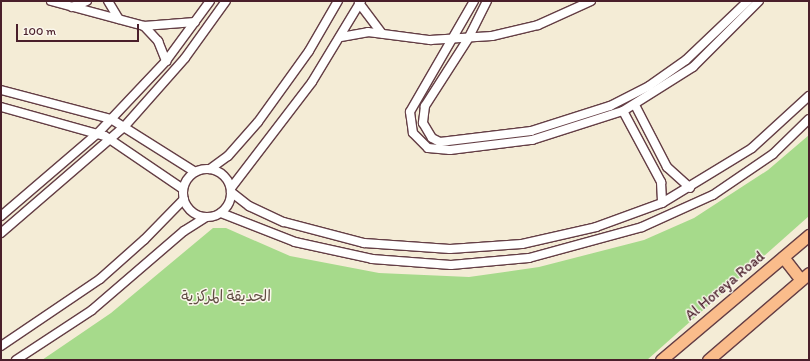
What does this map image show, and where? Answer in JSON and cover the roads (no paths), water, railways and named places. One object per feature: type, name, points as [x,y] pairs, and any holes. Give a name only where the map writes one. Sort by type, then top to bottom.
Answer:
[{"type":"main road","name":"Al Horeya Road","points":[[661,360],[809,235]]},
{"type":"main road","points":[[708,360],[805,276],[783,257]]},
{"type":"street","points":[[51,1],[144,26],[195,22]]},
{"type":"street","points":[[72,7],[87,1]]},
{"type":"street","points":[[108,1],[120,19]]},
{"type":"street","points":[[1,216],[98,133],[166,61],[210,1]]},
{"type":"street","points":[[1,233],[124,127],[185,58],[226,1]]},
{"type":"street","points":[[206,217],[192,212],[184,199],[183,189],[195,172],[210,169],[228,156],[258,122],[309,51],[338,1]]},
{"type":"street","points":[[474,1],[454,40],[410,112],[413,133],[420,142],[439,151],[531,136],[623,111],[680,76],[727,37],[759,1]]},
{"type":"street","points":[[487,1],[468,39],[424,106],[423,123],[426,131],[432,138],[449,143],[531,136],[591,114],[649,86],[686,60],[748,1]]},
{"type":"street","points":[[341,37],[382,33],[454,40],[468,39],[538,25],[591,1]]},
{"type":"street","points":[[16,360],[92,310],[184,231],[206,217],[221,213],[229,204],[231,190],[293,109],[341,37],[360,2],[382,33]]},
{"type":"street","points":[[144,26],[158,41],[166,61]]},
{"type":"street","points":[[719,30],[727,37]]},
{"type":"street","points":[[1,90],[110,120],[124,127],[195,172]]},
{"type":"street","points":[[210,169],[223,175],[231,190],[249,206],[311,230],[364,243],[419,249],[472,249],[547,239],[596,227],[662,203],[690,188],[752,148],[809,96]]},
{"type":"street","points":[[635,105],[668,167],[690,188]]},
{"type":"street","points":[[1,108],[98,133],[111,139],[183,189]]},
{"type":"street","points":[[623,111],[661,182],[662,203]]},
{"type":"street","points":[[221,213],[295,242],[372,259],[451,265],[529,258],[642,227],[713,195],[772,154],[809,118]]},
{"type":"street","points":[[1,346],[100,279],[144,240],[184,199]]},
{"type":"park label","name":"الحديقة المركزية","points":[[226,297]]}]
